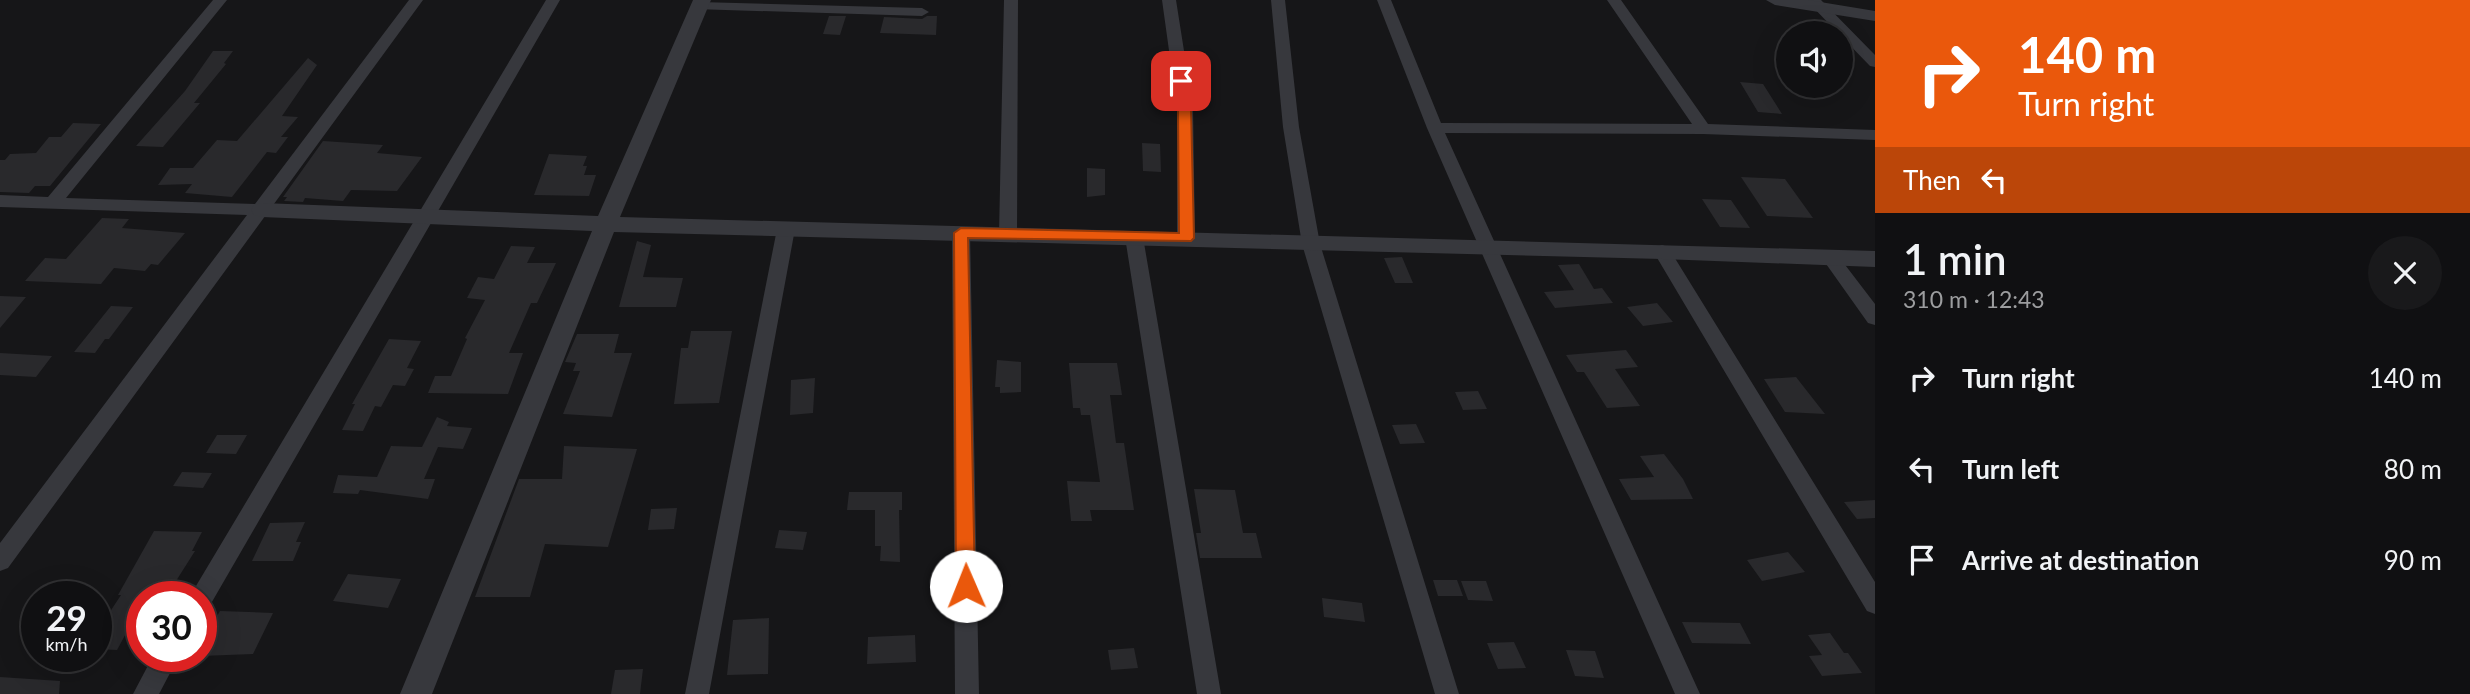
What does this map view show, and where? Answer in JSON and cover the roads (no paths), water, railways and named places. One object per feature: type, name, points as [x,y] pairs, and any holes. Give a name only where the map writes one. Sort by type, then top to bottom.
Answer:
[{"type":"street","points":[[54,201],[220,0]]},
{"type":"street","points":[[0,561],[415,0]]},
{"type":"street","points":[[212,581],[553,0]]},
{"type":"street","points":[[1008,234],[1011,0]]},
{"type":"street","points":[[1169,0],[1185,108],[1186,238]]},
{"type":"street","points":[[1278,0],[1291,127],[1311,244],[1447,694]]},
{"type":"street","points":[[1384,0],[1435,128],[1688,694]]},
{"type":"street","points":[[1614,0],[1703,129]]},
{"type":"street","points":[[1775,0],[1817,4],[1875,16]]},
{"type":"street","points":[[416,694],[606,224],[700,3],[922,12]]},
{"type":"street","points":[[1817,4],[1875,63]]},
{"type":"street","points":[[1435,128],[1703,129],[1875,135]]},
{"type":"street","points":[[0,201],[606,224],[1662,251],[1875,259]]},
{"type":"street","points":[[697,694],[786,229]]},
{"type":"street","points":[[961,233],[967,694]]},
{"type":"street","points":[[1134,237],[1209,694]]},
{"type":"street","points":[[1662,251],[1875,603]]},
{"type":"street","points":[[1830,257],[1875,318]]},
{"type":"street","points":[[145,694],[158,672]]}]
